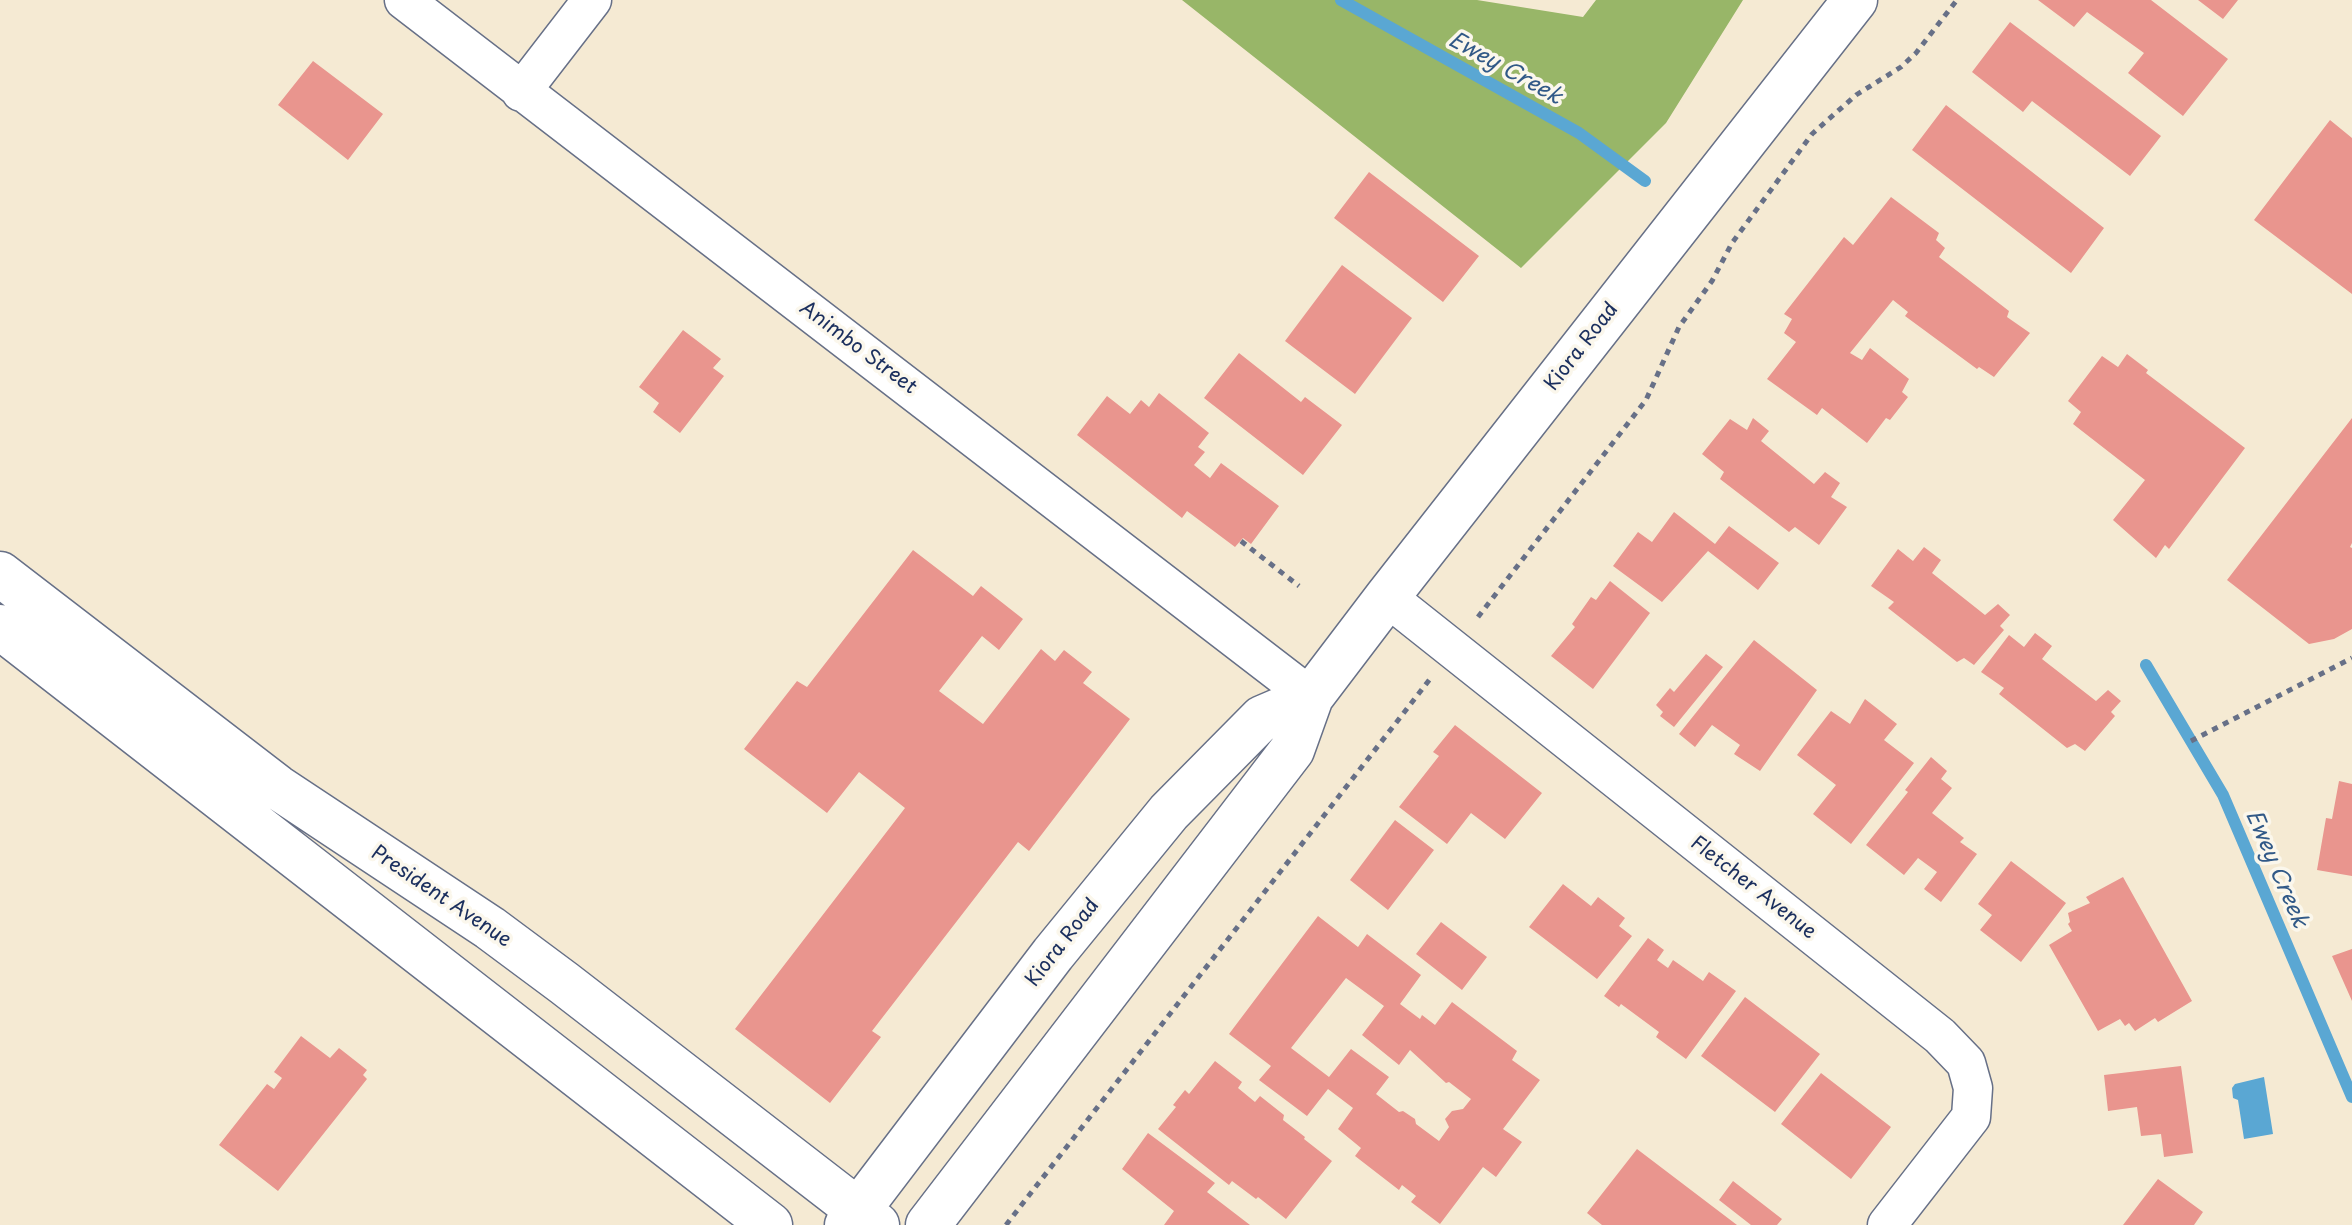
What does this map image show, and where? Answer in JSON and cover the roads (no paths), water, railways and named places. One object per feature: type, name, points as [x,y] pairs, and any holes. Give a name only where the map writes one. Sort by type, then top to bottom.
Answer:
[{"type":"street","name":"Animbo Street","points":[[404,0],[1311,697]]},
{"type":"street","points":[[521,92],[592,0]]},
{"type":"street","name":"Kiora Road","points":[[928,1225],[1292,750],[1311,697],[1855,0]]},
{"type":"street","name":"President Avenue","points":[[0,574],[277,787],[490,928],[564,983],[861,1220]]},
{"type":"street","name":"Fletcher Avenue","points":[[1387,597],[1940,1036],[1966,1063],[1973,1088],[1971,1117],[1887,1225]]},
{"type":"street","points":[[0,627],[770,1225]]},
{"type":"street","name":"Kiora Road","points":[[861,1220],[1053,954],[1169,812],[1262,718],[1311,697]]},
{"type":"water","points":[[2264,1077],[2273,1134],[2244,1139],[2238,1100],[2233,1098],[2232,1088],[2235,1084]]},
{"type":"waterway","name":"Ewey Creek","points":[[1341,0],[1579,133],[1645,181]]},
{"type":"waterway","name":"Ewey Creek","points":[[2146,665],[2223,795],[2352,1097]]}]
